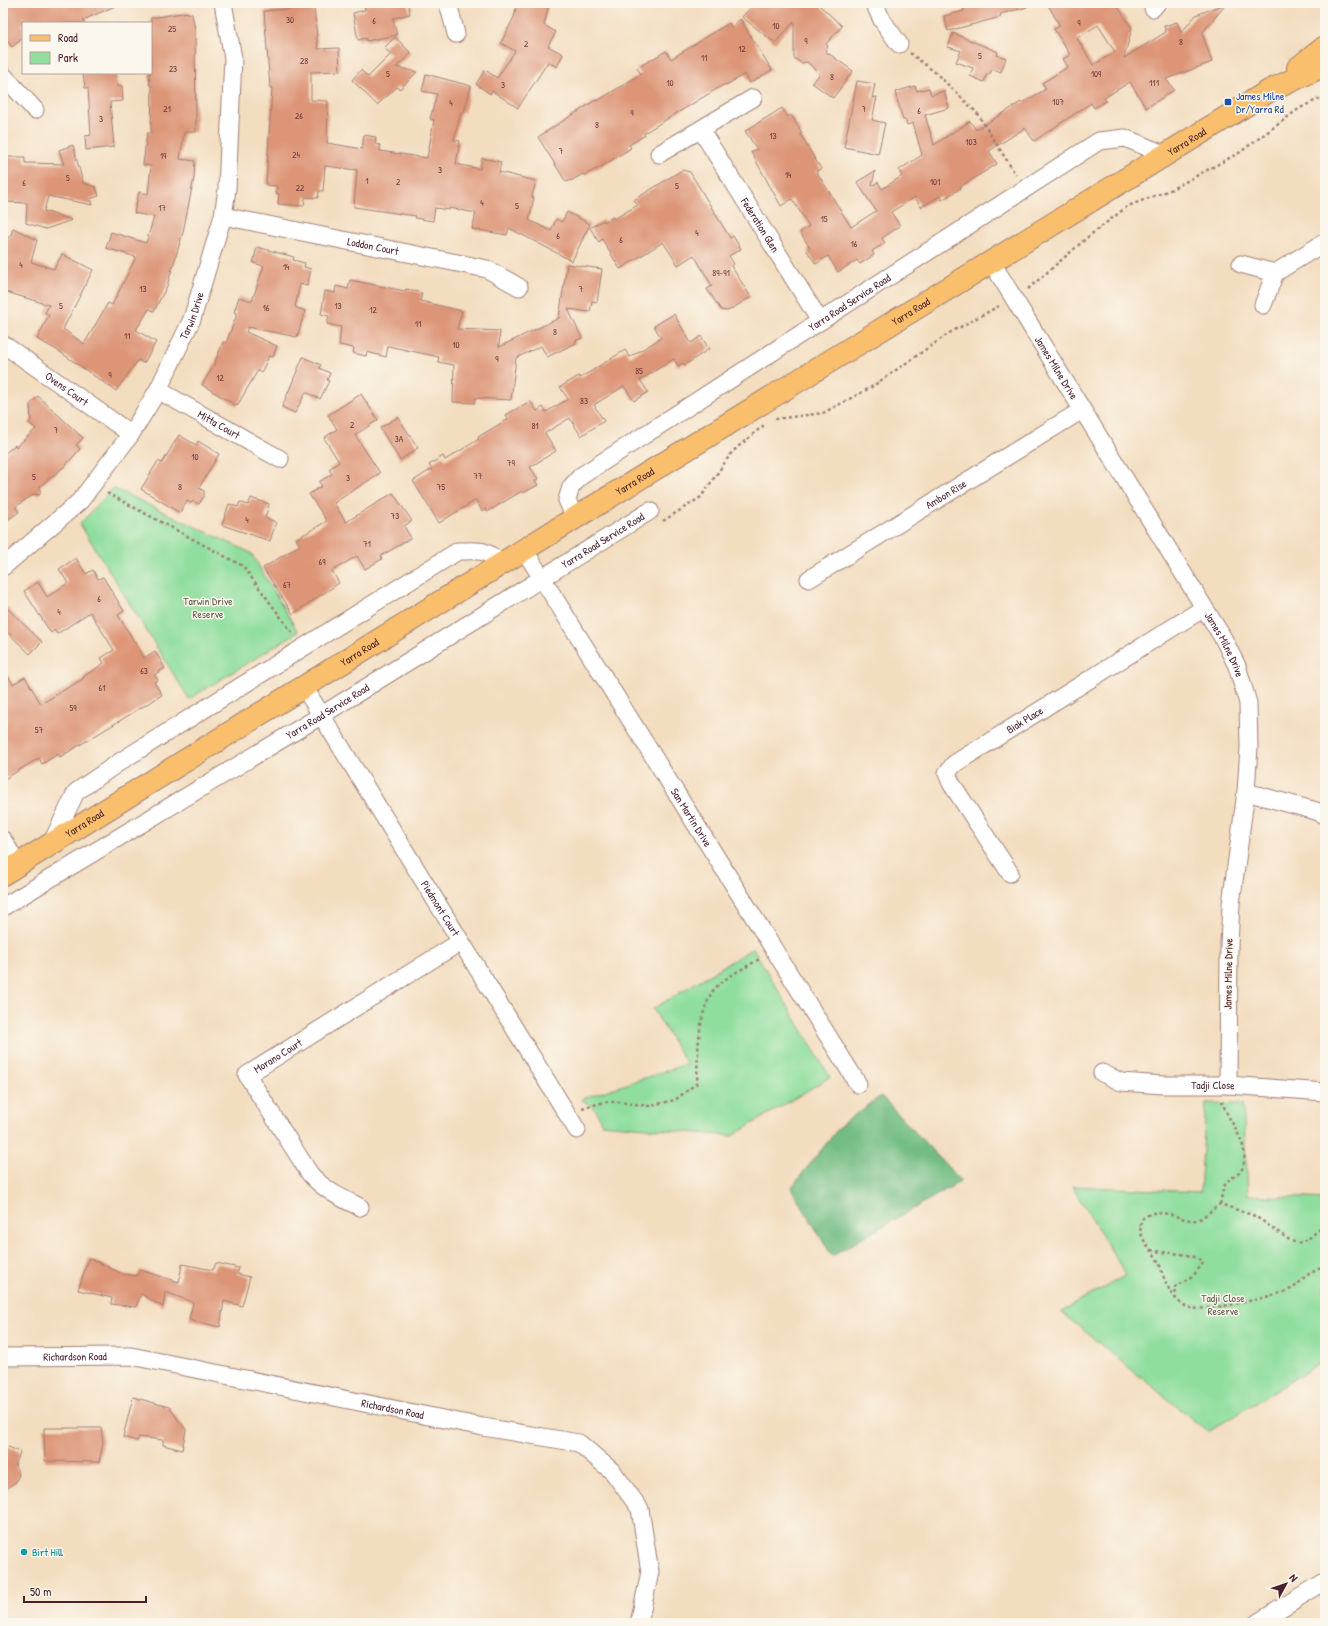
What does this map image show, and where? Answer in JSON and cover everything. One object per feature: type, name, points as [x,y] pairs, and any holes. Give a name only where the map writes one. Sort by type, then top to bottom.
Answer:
[{"type":"main road","name":"Yarra Road","points":[[11,869],[525,551],[575,518],[992,263],[1269,91],[1325,47]]},
{"type":"main road","name":"Yarra Road","points":[[1269,91],[1325,65]]},
{"type":"street","name":"Tarwin Drive","points":[[3,567],[80,501],[131,434],[158,390],[192,319],[223,216],[227,189],[233,58],[223,3]]},
{"type":"street","points":[[448,3],[456,34]]},
{"type":"street","points":[[874,3],[882,20],[899,44]]},
{"type":"street","points":[[3,75],[35,110]]},
{"type":"street","points":[[659,154],[753,98]]},
{"type":"street","name":"Federation Glen","points":[[701,130],[820,322]]},
{"type":"street","name":"Yarra Road Service Road","points":[[575,518],[567,500],[571,487],[581,476],[1099,141],[1125,138],[1166,155]]},
{"type":"street","name":"Loddon Court","points":[[223,216],[486,269],[519,287]]},
{"type":"street","points":[[1262,305],[1275,273],[1325,242]]},
{"type":"street","name":"James Milne Drive","points":[[992,263],[1015,298],[1204,608],[1237,666],[1248,703],[1249,747],[1246,792],[1231,904],[1225,1085]]},
{"type":"street","points":[[1241,264],[1275,273]]},
{"type":"street","name":"Ovens Court","points":[[3,344],[131,434]]},
{"type":"street","name":"Mitta Court","points":[[158,390],[280,459]]},
{"type":"street","name":"Ambon Rise","points":[[809,579],[1082,410]]},
{"type":"street","name":"Yarra Road Service Road","points":[[3,907],[322,715],[541,578],[656,517]]},
{"type":"street","points":[[51,844],[76,792],[128,757],[458,551],[484,551],[495,558],[502,565]]},
{"type":"street","name":"San Martin Drive","points":[[525,551],[858,1084]]},
{"type":"street","name":"Biak Place","points":[[1010,873],[951,784],[947,773],[954,764],[1204,608]]},
{"type":"street","name":"Piedmont Court","points":[[304,687],[577,1130]]},
{"type":"street","points":[[1246,792],[1316,811],[1325,815]]},
{"type":"street","points":[[3,840],[11,869]]},
{"type":"street","name":"Morano Court","points":[[360,1207],[320,1186],[310,1174],[247,1075],[460,942]]},
{"type":"street","name":"Tadji Close","points":[[1102,1072],[1121,1082],[1163,1085],[1225,1085],[1325,1092]]},
{"type":"street","name":"Richardson Road","points":[[3,1357],[131,1356],[483,1427],[579,1443],[613,1472],[640,1508],[650,1572],[639,1623]]},
{"type":"street","points":[[1258,1623],[1325,1581]]},
{"type":"path","points":[[899,44],[936,72],[977,113],[1025,189]]},
{"type":"path","points":[[772,419],[823,413],[870,388],[951,332],[1015,298],[1128,206],[1170,190],[1239,153],[1300,108],[1325,96]]},
{"type":"path","points":[[656,517],[701,497],[732,452],[766,424]]},
{"type":"path","points":[[92,485],[243,566],[303,649]]},
{"type":"path","points":[[567,1114],[593,1104],[605,1102],[649,1106],[675,1100],[697,1083],[699,1030],[711,994],[735,974],[774,950]]},
{"type":"path","points":[[1225,1085],[1222,1100],[1224,1110],[1241,1141],[1244,1161],[1240,1173],[1226,1184],[1220,1204],[1199,1220],[1195,1221],[1174,1214],[1150,1213],[1140,1220],[1139,1231],[1142,1240],[1151,1249],[1159,1264],[1166,1284],[1178,1300],[1191,1308],[1202,1308],[1255,1300],[1292,1289],[1313,1272],[1325,1266]]},
{"type":"path","points":[[1220,1204],[1255,1216],[1291,1241],[1298,1243],[1308,1239],[1325,1225]]},
{"type":"path","points":[[1151,1249],[1165,1253],[1192,1256],[1198,1258],[1203,1263],[1194,1275],[1175,1287],[1178,1300]]},
{"type":"green space","name":"Tarwin Drive Reserve","points":[[113,488],[251,553],[298,632],[189,699],[80,524]]},
{"type":"green space","points":[[753,948],[830,1077],[732,1136],[602,1124],[596,1110],[581,1099],[687,1064],[653,1009]]},
{"type":"green space","points":[[881,1096],[961,1181],[832,1256],[791,1188],[841,1125]]},
{"type":"green space","name":"Tadji Close Reserve","points":[[1206,1103],[1243,1104],[1248,1195],[1325,1199],[1325,1360],[1208,1432],[1061,1312],[1126,1275],[1072,1186],[1200,1192]]},
{"type":"building","points":[[3,3],[122,3],[83,20],[84,22],[22,22],[22,39],[12,47],[3,35]]},
{"type":"building","points":[[373,3],[408,3],[410,14],[393,18],[397,35],[366,41],[366,38],[358,40],[353,13],[365,10],[364,5]]},
{"type":"building","points":[[517,3],[549,3],[544,25],[556,32],[548,46],[563,54],[557,67],[548,62],[518,108],[492,91],[490,94],[476,84],[485,70],[497,78],[515,51],[501,43],[514,17]]},
{"type":"building","points":[[755,3],[817,3],[842,26],[826,44],[828,46],[825,51],[853,71],[833,98],[812,83],[820,74],[807,62],[801,63],[794,58],[794,22],[775,43],[742,17]]},
{"type":"building","points":[[963,3],[1027,3],[1027,7],[1000,14],[1001,17],[948,31],[944,16],[964,11]]},
{"type":"building","points":[[1047,3],[1115,3],[1132,28],[1124,58],[1166,32],[1164,26],[1177,22],[1181,33],[1196,15],[1227,3],[1202,33],[1212,62],[1166,79],[1174,90],[1146,108],[1130,82],[1104,98],[1106,101],[1094,108],[1091,103],[1034,141],[1025,128],[989,151],[997,164],[942,200],[940,196],[921,207],[915,197],[891,212],[900,226],[882,238],[885,243],[872,251],[874,255],[860,264],[857,260],[838,272],[828,256],[816,264],[807,251],[810,248],[800,232],[809,226],[792,199],[781,206],[751,152],[757,149],[745,131],[782,108],[788,117],[791,115],[802,133],[800,134],[821,169],[816,171],[851,227],[876,211],[857,182],[875,171],[872,186],[878,182],[882,189],[902,176],[899,170],[922,155],[913,123],[907,125],[906,120],[903,120],[895,92],[915,86],[917,91],[929,88],[931,95],[944,91],[949,108],[925,115],[934,145],[970,121],[976,130],[1021,102],[1022,103],[1046,89],[1042,83],[1068,67],[1063,59],[1070,55],[1054,29],[1060,26]],"holes":[[[1098,25],[1115,52],[1093,65],[1077,38]]]},
{"type":"building","points":[[314,7],[318,49],[339,48],[340,71],[311,72],[311,100],[328,101],[327,143],[362,149],[364,135],[376,137],[375,144],[380,145],[380,151],[427,158],[434,120],[430,119],[437,94],[422,91],[426,74],[471,86],[464,113],[461,112],[454,140],[460,141],[456,164],[480,169],[482,158],[501,162],[499,172],[536,181],[529,220],[551,231],[556,219],[562,222],[567,212],[590,224],[572,261],[509,228],[507,235],[472,229],[476,213],[449,208],[449,210],[435,208],[433,221],[415,218],[416,216],[354,207],[357,170],[325,166],[323,191],[319,191],[318,198],[305,197],[304,206],[278,204],[279,194],[276,193],[277,186],[266,185],[272,88],[270,88],[264,11]]},
{"type":"building","points":[[188,12],[189,14],[192,14],[195,29],[196,132],[184,132],[180,159],[195,161],[194,178],[183,232],[167,286],[154,311],[149,309],[136,330],[156,342],[144,363],[138,360],[116,391],[57,350],[37,339],[49,315],[45,313],[49,305],[3,291],[3,242],[11,235],[13,228],[37,240],[31,262],[54,269],[62,254],[93,270],[63,329],[84,344],[108,303],[112,305],[136,257],[106,248],[111,232],[146,243],[154,217],[134,213],[139,192],[148,194],[151,166],[143,165],[147,133],[151,133],[152,86],[150,86],[149,74],[152,74],[151,18]]},
{"type":"building","points":[[740,19],[772,70],[750,83],[745,74],[726,85],[725,84],[644,133],[645,135],[629,145],[631,148],[604,165],[585,175],[583,174],[571,181],[566,182],[538,137],[596,100],[597,101],[641,74],[637,68],[666,51],[671,59],[729,23],[732,28]]},
{"type":"building","points":[[953,33],[998,52],[997,55],[1006,58],[1001,72],[992,69],[989,75],[987,74],[984,82],[970,76],[973,68],[956,62],[961,51],[948,47]]},
{"type":"building","points":[[395,37],[411,53],[396,67],[417,72],[400,89],[397,87],[377,105],[352,80],[361,70],[368,77],[391,54],[384,48]]},
{"type":"building","points":[[83,74],[116,74],[117,86],[122,86],[123,101],[110,102],[114,147],[86,150],[85,136],[91,135],[88,88],[85,88]]},
{"type":"building","points":[[857,81],[875,84],[872,98],[877,97],[872,120],[885,123],[878,154],[844,147]]},
{"type":"building","points":[[73,145],[83,183],[96,187],[99,196],[90,199],[92,205],[48,196],[44,211],[72,220],[46,229],[26,223],[27,203],[7,202],[7,157],[25,157],[25,163],[64,164],[59,150]]},
{"type":"building","points":[[682,170],[690,172],[730,238],[733,236],[741,249],[729,256],[734,264],[731,266],[751,297],[728,311],[721,310],[707,289],[712,286],[694,255],[678,265],[663,242],[620,269],[602,239],[599,242],[590,228],[603,220],[604,222],[613,217],[614,219],[638,205],[634,200]]},
{"type":"building","points":[[257,247],[294,257],[293,260],[305,263],[304,267],[311,269],[307,286],[300,284],[295,307],[305,311],[297,337],[248,327],[246,332],[277,346],[273,357],[269,356],[261,372],[258,370],[237,406],[202,385],[214,365],[223,342],[226,343],[236,317],[236,313],[234,312],[239,297],[252,301],[264,266],[253,263]]},
{"type":"building","points":[[567,264],[602,269],[597,302],[592,301],[590,312],[568,309],[582,338],[575,341],[576,343],[547,357],[541,346],[516,358],[511,400],[475,398],[475,403],[453,402],[454,365],[438,362],[439,357],[388,346],[386,357],[367,352],[366,356],[353,353],[354,348],[339,345],[341,327],[327,324],[329,316],[321,314],[325,291],[335,293],[336,286],[348,289],[350,280],[405,291],[406,289],[422,293],[420,301],[462,311],[457,329],[500,331],[499,347],[559,318]]},
{"type":"building","points":[[674,314],[691,343],[701,336],[709,349],[685,365],[683,363],[678,366],[674,359],[640,380],[648,392],[634,401],[624,386],[594,405],[604,421],[581,436],[570,418],[545,433],[556,451],[530,467],[538,479],[535,481],[538,485],[523,493],[522,491],[487,512],[486,509],[482,511],[476,500],[439,523],[413,481],[432,469],[429,465],[443,456],[445,460],[479,439],[478,437],[508,419],[506,415],[530,401],[537,411],[543,407],[546,412],[568,399],[560,387],[579,376],[580,378],[625,350],[630,357],[661,338],[654,326]]},
{"type":"building","points":[[303,357],[321,365],[319,368],[330,373],[327,380],[329,381],[320,399],[306,392],[295,413],[282,407]]},
{"type":"building","points":[[361,394],[378,420],[355,435],[380,473],[334,503],[346,522],[393,493],[412,521],[404,526],[411,538],[381,556],[382,559],[365,569],[357,556],[332,571],[339,583],[293,614],[263,568],[300,545],[296,539],[327,521],[309,494],[322,486],[319,482],[332,474],[329,469],[339,462],[324,438],[337,429],[328,415]]},
{"type":"building","points":[[38,396],[83,438],[76,445],[80,449],[64,467],[40,486],[40,495],[34,494],[15,507],[19,512],[3,523],[3,455],[15,445],[16,447],[36,429],[29,423],[31,420],[30,405]]},
{"type":"building","points":[[398,417],[418,448],[400,460],[380,428]]},
{"type":"building","points":[[179,435],[196,445],[198,441],[219,454],[199,488],[204,491],[204,496],[199,504],[193,501],[191,503],[187,501],[180,513],[141,489],[158,461],[162,463]]},
{"type":"building","points":[[251,498],[269,504],[265,518],[276,522],[270,541],[222,525],[229,504],[238,507],[240,502],[248,505]]},
{"type":"building","points":[[76,558],[86,574],[93,570],[98,579],[103,577],[124,611],[118,615],[144,658],[155,651],[165,668],[154,675],[158,680],[154,682],[162,695],[60,757],[58,754],[42,764],[39,758],[3,780],[3,668],[13,684],[25,677],[41,704],[84,678],[83,677],[104,663],[101,658],[114,650],[90,612],[57,634],[54,630],[51,633],[24,591],[38,582],[47,597],[68,583],[59,569]]},
{"type":"building","points":[[3,604],[42,642],[30,654],[3,628]]},
{"type":"building","points":[[89,1258],[123,1274],[137,1276],[140,1270],[179,1282],[182,1264],[213,1270],[216,1263],[239,1268],[237,1274],[250,1277],[242,1306],[224,1301],[220,1327],[189,1320],[193,1302],[165,1292],[163,1307],[141,1294],[136,1307],[111,1304],[112,1298],[78,1290]]},
{"type":"building","points":[[133,1397],[169,1407],[186,1430],[182,1450],[163,1445],[163,1440],[139,1437],[137,1441],[123,1437]]},
{"type":"building","points":[[44,1428],[101,1428],[103,1443],[99,1462],[45,1461]]},
{"type":"building","points":[[3,1441],[6,1446],[20,1452],[15,1466],[19,1474],[16,1482],[8,1487],[4,1495],[3,1495]]},
{"type":"place","name":"James Milne Dr/Yarra Rd","points":[[1228,102]]},
{"type":"place","name":"Birt Hill","points":[[24,1552]]}]
